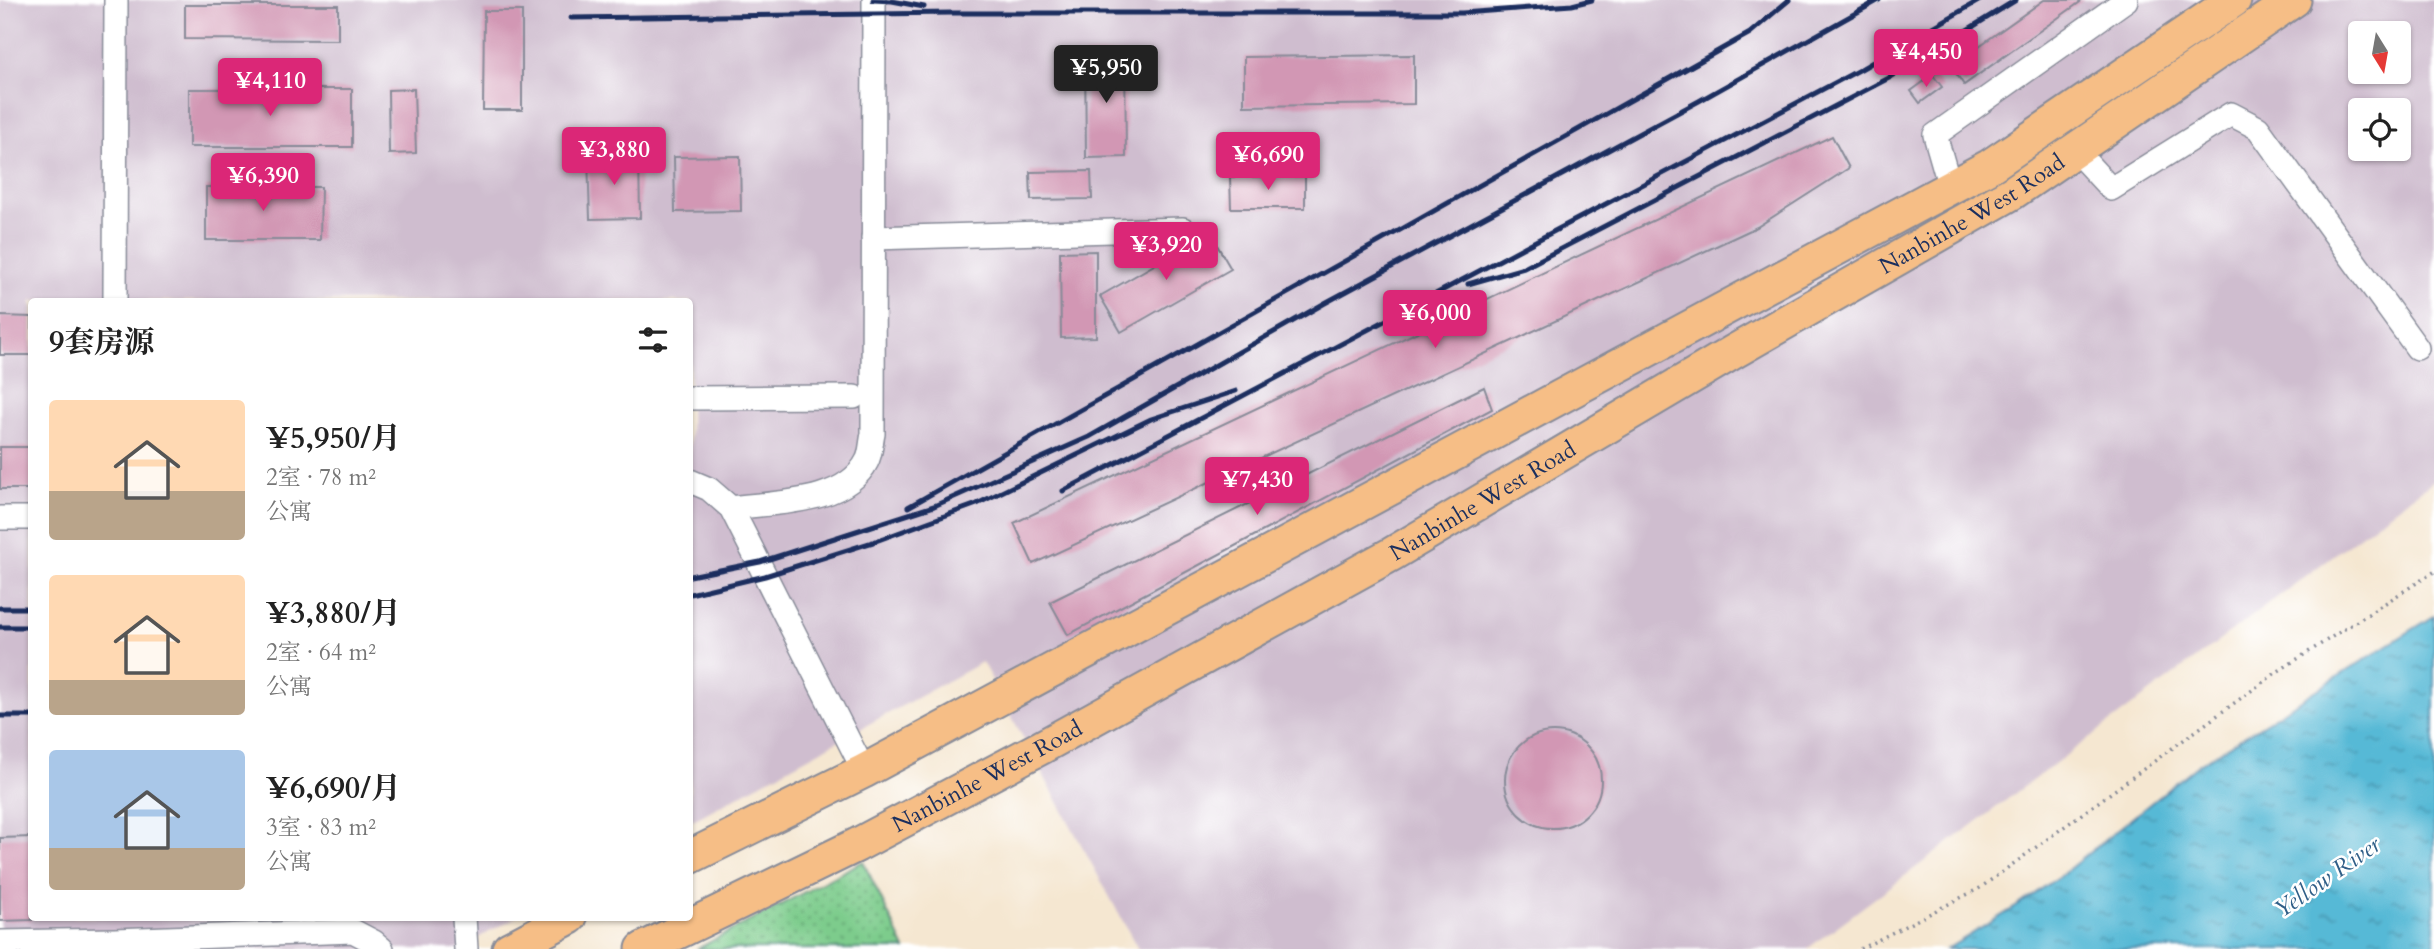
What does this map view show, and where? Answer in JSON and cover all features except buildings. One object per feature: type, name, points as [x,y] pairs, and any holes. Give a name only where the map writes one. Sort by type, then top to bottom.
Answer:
[{"type":"highway","name":"Nanbinhe West Road","points":[[693,856],[864,771],[1990,166],[2234,0]]},
{"type":"highway","name":"Nanbinhe West Road","points":[[643,949],[857,845],[1090,721],[1392,554],[1735,351],[2012,193],[2294,0]]},
{"type":"highway","points":[[509,949],[562,921]]},
{"type":"street","points":[[115,298],[116,0]]},
{"type":"street","points":[[731,508],[806,499],[834,492],[852,480],[868,461],[873,434],[874,0]]},
{"type":"street","points":[[1950,187],[1935,135],[2126,0]]},
{"type":"street","points":[[2075,150],[2111,189],[2231,114],[2258,128],[2417,348]]},
{"type":"street","points":[[1990,166],[2012,193]]},
{"type":"street","points":[[873,238],[1183,229]]},
{"type":"street","points":[[693,398],[854,397]]},
{"type":"street","points":[[693,482],[709,489],[731,508],[864,771]]},
{"type":"street","points":[[0,518],[28,518]]},
{"type":"street","points":[[464,921],[466,949]]},
{"type":"street","points":[[0,942],[115,945],[353,932],[382,949]]},
{"type":"path","points":[[1860,949],[1980,888],[2277,672],[2434,572]]},
{"type":"shaded area","points":[[0,0],[2434,0],[2434,480],[1807,949],[1138,949],[982,662],[693,820],[693,298],[28,298],[28,921],[509,921],[458,949],[0,949]]},
{"type":"green space","points":[[863,861],[905,949],[697,949]]},
{"type":"water","name":"Yellow River","points":[[2434,616],[2434,949],[1947,949],[2019,905],[2064,873],[2198,765]]},
{"type":"railway","points":[[873,0],[924,7]]},
{"type":"railway","points":[[571,18],[953,13],[1462,13],[1572,5],[1592,0]]},
{"type":"railway","points":[[908,507],[1750,33],[1789,0]]},
{"type":"railway","points":[[693,575],[760,562],[934,506],[1089,437],[1325,303],[1699,101],[1879,0]]},
{"type":"railway","points":[[1063,491],[1861,69],[1980,0]]},
{"type":"railway","points":[[1468,284],[1524,268],[1889,78],[2016,0]]},
{"type":"railway","points":[[693,593],[765,576],[873,542],[977,504],[1151,419],[1236,391]]},
{"type":"railway","points":[[0,608],[28,608]]},
{"type":"railway","points":[[0,627],[28,627]]},
{"type":"railway","points":[[0,716],[28,716]]}]
